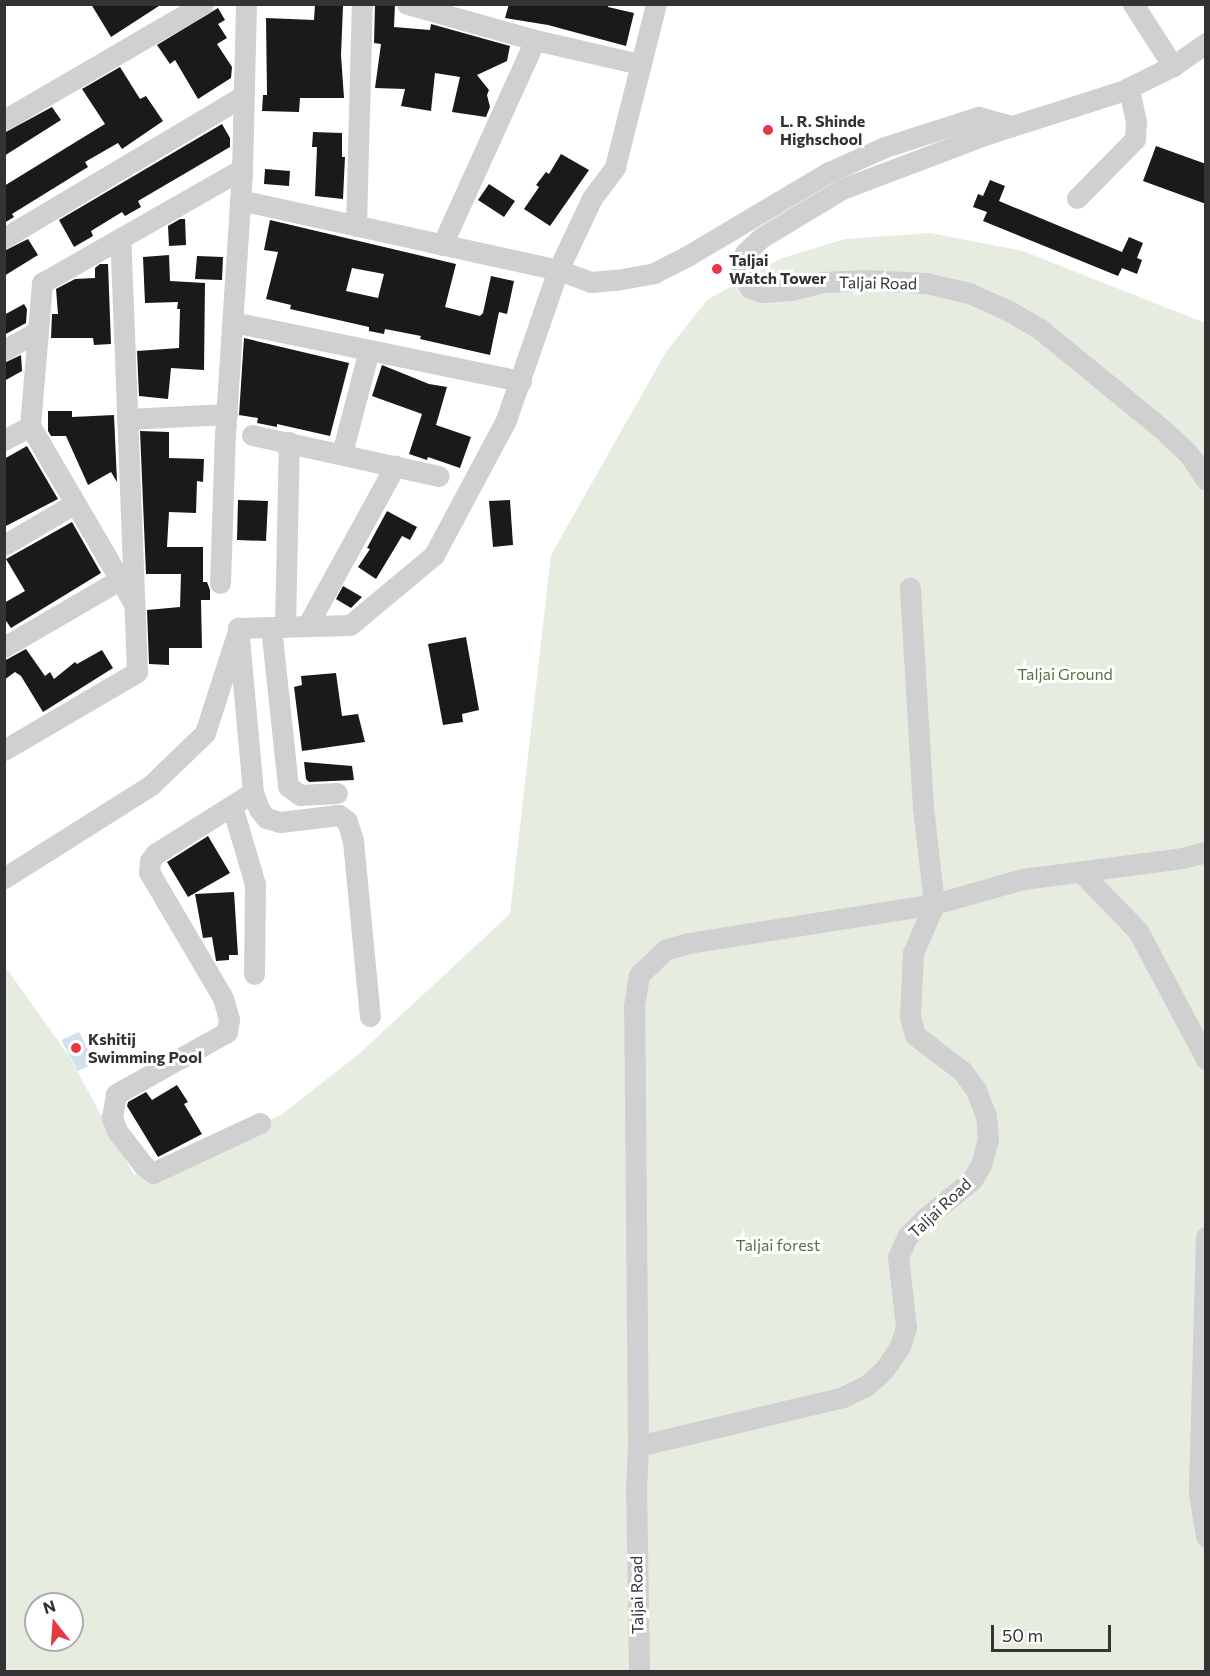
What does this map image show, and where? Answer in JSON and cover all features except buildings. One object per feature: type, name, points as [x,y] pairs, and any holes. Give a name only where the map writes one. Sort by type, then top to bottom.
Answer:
[{"type":"street","points":[[4,120],[203,4]]},
{"type":"street","points":[[220,583],[226,414],[242,169],[246,4]]},
{"type":"street","points":[[356,226],[362,4]]},
{"type":"street","points":[[407,4],[535,40],[640,64]]},
{"type":"street","points":[[238,628],[350,625],[434,555],[506,420],[558,270],[592,198],[615,167],[656,4]]},
{"type":"street","points":[[1133,4],[1173,66]]},
{"type":"street","points":[[442,245],[535,40]]},
{"type":"street","name":"Taljai Road","points":[[1206,43],[1173,66],[1129,88],[915,160],[842,189],[762,237],[745,253],[741,271],[750,288],[763,292],[791,290],[823,282],[864,280],[926,283],[969,293],[1009,311],[1040,329],[1161,428],[1188,453],[1206,480]]},
{"type":"street","points":[[1077,198],[1135,139],[1136,122],[1129,88]]},
{"type":"street","points":[[4,238],[243,96]]},
{"type":"street","points":[[240,200],[558,270],[591,282],[654,273],[714,242],[829,172],[885,147],[978,117],[1016,127]]},
{"type":"street","points":[[134,606],[30,426],[42,283],[242,169]]},
{"type":"street","points":[[4,750],[137,672],[120,238]]},
{"type":"street","points":[[233,322],[521,381]]},
{"type":"street","points":[[4,350],[38,331]]},
{"type":"street","points":[[342,453],[369,350]]},
{"type":"street","points":[[127,418],[226,414]]},
{"type":"street","points":[[4,440],[30,426]]},
{"type":"street","points":[[252,435],[439,476]]},
{"type":"street","points":[[289,442],[278,627],[288,786],[300,795],[337,793]]},
{"type":"street","points":[[307,626],[395,465]]},
{"type":"street","points":[[4,545],[74,504]]},
{"type":"street","points":[[101,547],[132,539]]},
{"type":"street","points":[[4,647],[119,580]]},
{"type":"street","points":[[910,587],[923,808],[934,904]]},
{"type":"street","points":[[238,628],[253,792],[259,810],[266,818],[279,822],[339,815],[347,820],[353,841],[370,1016]]},
{"type":"street","points":[[4,878],[152,785],[205,734],[238,628]]},
{"type":"street","points":[[253,792],[155,854],[150,861],[149,872],[223,998],[229,1019],[227,1032],[116,1094],[112,1117],[117,1131],[144,1166],[153,1173],[260,1123]]},
{"type":"street","points":[[224,811],[255,884],[254,974]]},
{"type":"street","points":[[638,1446],[634,1006],[639,975],[665,950],[688,943],[934,904],[1023,879],[1182,858],[1206,852]]},
{"type":"street","points":[[1081,872],[1137,931],[1206,1059]]},
{"type":"street","name":"Taljai Road","points":[[639,1671],[636,1490],[638,1446],[843,1397],[872,1381],[884,1370],[900,1346],[906,1327],[898,1257],[907,1237],[924,1219],[972,1180],[981,1165],[988,1139],[986,1116],[976,1090],[963,1071],[915,1035],[910,1016],[913,953],[934,904]]},
{"type":"street","points":[[1206,1237],[1199,1493],[1206,1536]]},
{"type":"green space","name":"Taljai forest","points":[[930,233],[1023,251],[1205,323],[1205,1671],[5,1671],[4,965],[69,1056],[134,1175],[281,1115],[360,1053],[510,914],[551,555],[666,352],[707,300],[780,259],[845,239]]},
{"type":"water","name":"Kshitij Swimming Pool","points":[[79,1032],[95,1063],[78,1071],[61,1040]]},
{"type":"place","name":"L. R. Shinde Highschool","points":[[768,130]]},
{"type":"place","name":"Taljai Watch Tower","points":[[717,269]]},
{"type":"place","name":"Kshitij Swimming Pool","points":[[76,1048]]},
{"type":"park label","name":"Taljai Ground","points":[[1065,674]]}]
